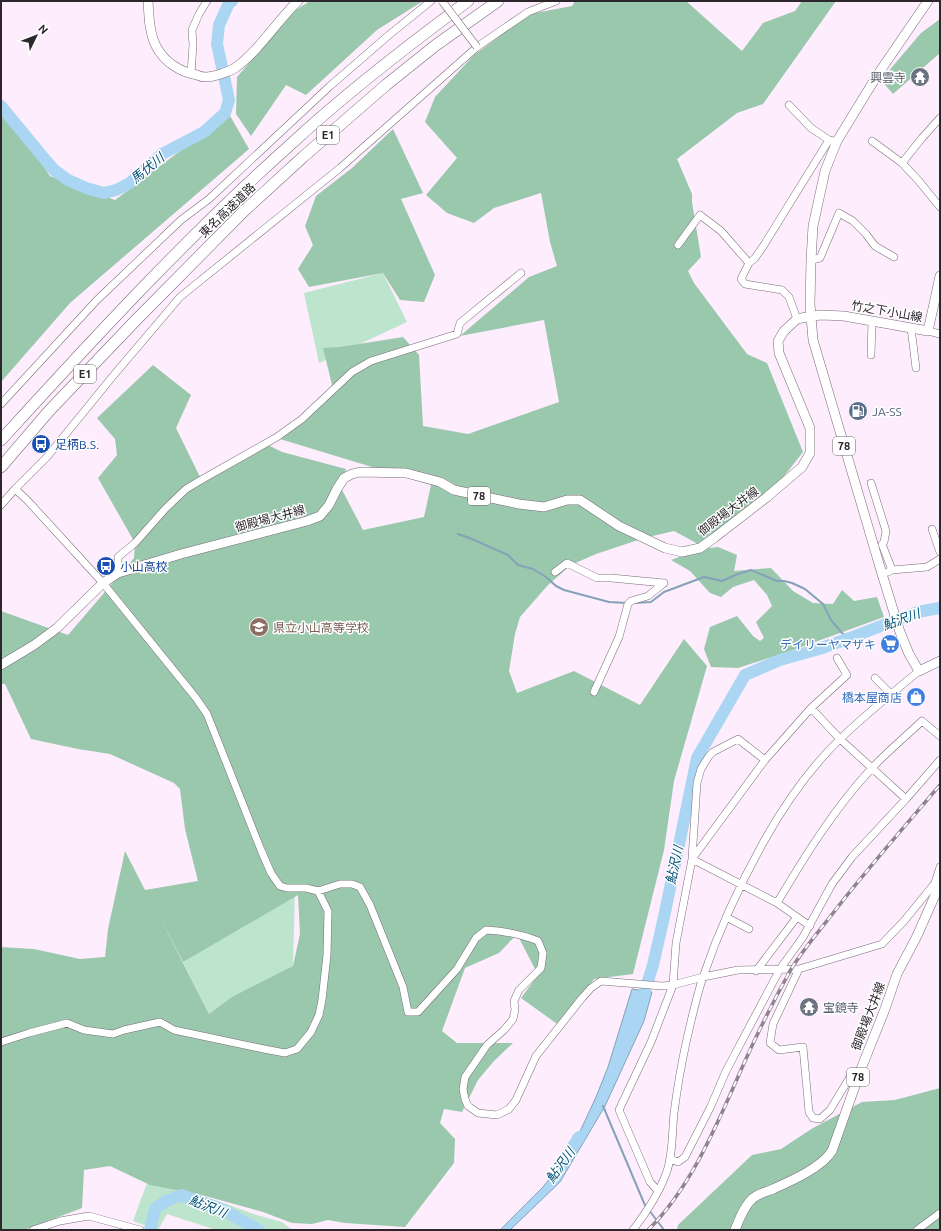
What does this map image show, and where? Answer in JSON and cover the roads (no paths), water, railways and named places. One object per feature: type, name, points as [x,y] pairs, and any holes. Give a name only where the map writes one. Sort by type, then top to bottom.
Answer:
[{"type":"highway","name":"東名高速道路","points":[[1,440],[160,269],[230,200],[290,144],[360,85],[412,43],[468,1]]},
{"type":"highway","name":"東名高速道路","points":[[1,467],[49,411],[137,319],[245,210],[386,85],[436,45],[498,1]]},
{"type":"main road","points":[[148,1],[151,35],[161,55],[180,70],[206,77],[222,74],[234,68],[247,57],[298,1]]},
{"type":"main road","points":[[797,319],[811,316],[811,260],[814,226],[833,140],[928,1]]},
{"type":"main road","name":"竹之下小山線","points":[[811,316],[844,316],[928,331],[940,276]]},
{"type":"main road","name":"78","points":[[811,316],[813,340],[882,574],[900,632],[909,654],[919,671]]},
{"type":"main road","name":"御殿場大井線","points":[[1,665],[34,645],[57,628],[103,583],[118,572],[181,554],[307,522],[320,516],[329,505],[336,489],[344,478],[360,472],[406,473],[440,482],[454,490],[519,504],[544,507],[567,500],[580,500],[619,526],[665,548],[682,552],[700,548],[767,497],[802,467],[810,453],[810,428],[779,353],[778,342],[784,331],[797,319]]},
{"type":"main road","points":[[919,671],[940,661]]},
{"type":"main road","name":"御殿場大井線","points":[[735,1230],[745,1207],[752,1198],[802,1175],[819,1165],[828,1157],[835,1144],[861,1069],[898,974],[940,884]]},
{"type":"street","points":[[191,74],[193,45],[192,30],[207,1]]},
{"type":"street","points":[[1,404],[97,300],[181,220],[209,199],[330,86],[431,1]]},
{"type":"street","points":[[442,1],[477,47]]},
{"type":"street","points":[[1,505],[47,457],[180,297],[340,168],[477,47],[528,12],[556,1]]},
{"type":"street","points":[[789,105],[811,128],[833,140],[764,245],[749,264],[741,279],[745,284],[782,290],[788,297],[797,319]]},
{"type":"street","points":[[902,163],[940,118]]},
{"type":"street","points":[[872,141],[902,163],[918,180],[940,208]]},
{"type":"street","points":[[811,260],[820,258],[839,213],[853,221],[875,246],[894,258]]},
{"type":"street","points":[[678,245],[700,215],[721,231],[749,264]]},
{"type":"street","points":[[118,572],[118,557],[135,543],[166,508],[186,490],[277,437],[302,419],[352,372],[371,361],[457,334],[460,323],[521,273]]},
{"type":"street","points":[[871,355],[872,321]]},
{"type":"street","points":[[912,328],[916,368]]},
{"type":"street","points":[[928,331],[940,334]]},
{"type":"street","points":[[871,483],[886,531],[884,542],[882,544],[892,570]]},
{"type":"street","points":[[15,489],[27,500],[103,583],[196,698],[207,714],[261,850],[271,873],[280,886],[287,888],[306,888],[318,891],[340,884],[352,884],[360,887],[370,905],[403,987],[408,1012],[418,1012],[457,970],[476,938],[486,930],[528,936],[538,941],[543,953],[541,968],[519,990],[514,1001],[516,1010],[513,1019],[504,1030],[487,1045],[465,1077],[463,1089],[465,1099],[468,1106],[478,1113],[497,1115],[509,1109],[516,1100],[536,1056],[582,998],[591,988],[601,981],[662,986],[673,985],[738,970],[756,971],[799,969],[882,944],[904,921],[935,883],[940,867]]},
{"type":"street","points":[[932,529],[940,552]]},
{"type":"street","points":[[882,574],[892,570],[927,567],[940,559]]},
{"type":"street","points":[[555,572],[567,563],[597,578],[611,578],[664,584],[648,596],[629,604],[619,637],[594,692]]},
{"type":"street","points":[[692,859],[765,760],[811,708],[847,674],[837,658]]},
{"type":"street","points":[[633,1230],[653,1200],[666,1174],[670,1159],[674,1113],[686,1044],[703,977],[726,917],[741,884],[774,824],[794,793],[823,757],[840,739],[919,671]]},
{"type":"street","points":[[876,678],[891,694]]},
{"type":"street","points":[[811,708],[840,739],[906,799]]},
{"type":"street","points":[[777,903],[802,860],[836,811],[872,768],[922,721],[940,736]]},
{"type":"street","points":[[658,1191],[650,1182],[619,1110],[651,1042],[673,985],[676,943],[692,859],[697,783],[701,769],[709,756],[713,752],[738,739],[765,760]]},
{"type":"street","points":[[670,1159],[678,1162],[685,1157],[711,1106],[726,1071],[780,969],[810,926],[832,884],[852,857],[940,760]]},
{"type":"street","points":[[692,859],[777,903],[810,926]]},
{"type":"street","points":[[1,1042],[68,1023],[84,1030],[114,1034],[124,1030],[160,1022],[174,1030],[264,1049],[285,1053],[297,1049],[311,1032],[319,1015],[322,1000],[327,956],[328,911],[318,891]]},
{"type":"street","points":[[726,917],[749,929]]},
{"type":"street","points":[[756,971],[797,917]]},
{"type":"street","points":[[799,969],[772,1024],[770,1043],[778,1050],[803,1047],[809,1112],[813,1118],[820,1119],[830,1110],[850,1078],[861,1069]]},
{"type":"street","points":[[917,1230],[940,1213]]},
{"type":"street","points":[[34,1230],[60,1220],[89,1216],[140,1230]]},
{"type":"water","points":[[632,989],[652,992],[644,1021],[605,1106],[560,1182],[510,1230],[500,1230],[543,1187],[570,1153],[608,1067]]},
{"type":"waterway","name":"馬伏川","points":[[1,106],[54,170],[68,180],[86,188],[104,193],[116,190],[130,183],[162,154],[204,132],[225,113],[229,100],[217,44],[219,25],[229,3],[232,1]]},
{"type":"waterway","points":[[458,534],[508,555],[518,565],[533,569],[564,590],[609,602],[626,603]]},
{"type":"waterway","points":[[634,603],[651,602],[664,592],[704,577],[722,581],[751,570],[777,581],[792,583],[805,589],[823,604],[831,620],[842,633],[850,638]]},
{"type":"waterway","name":"鮎沢川","points":[[640,1006],[653,965],[697,758],[745,675],[780,660],[819,649],[917,612],[940,608]]},
{"type":"waterway","points":[[603,1106],[646,1207]]},
{"type":"waterway","name":"鮎沢川","points":[[559,1169],[579,1137]]},
{"type":"waterway","name":"鮎沢川","points":[[150,1230],[155,1209],[164,1202],[181,1195],[221,1209],[259,1230]]},
{"type":"waterway","points":[[649,1210],[664,1230]]},
{"type":"railway","points":[[648,1230],[679,1193],[692,1172],[715,1127],[761,1027],[795,963],[812,939],[862,877],[940,785]]},
{"type":"place","name":"興雲寺","points":[[920,77]]},
{"type":"place","name":"JA-SS","points":[[858,411]]},
{"type":"place","name":"足柄B.S.","points":[[41,444]]},
{"type":"place","name":"小山高校","points":[[106,566]]},
{"type":"place","name":"県立小山高等学校","points":[[259,627]]},
{"type":"place","name":"デイリーヤマザキ","points":[[890,644]]},
{"type":"place","name":"橋本屋商店","points":[[916,697]]},
{"type":"place","name":"宝鏡寺","points":[[809,1007]]}]
